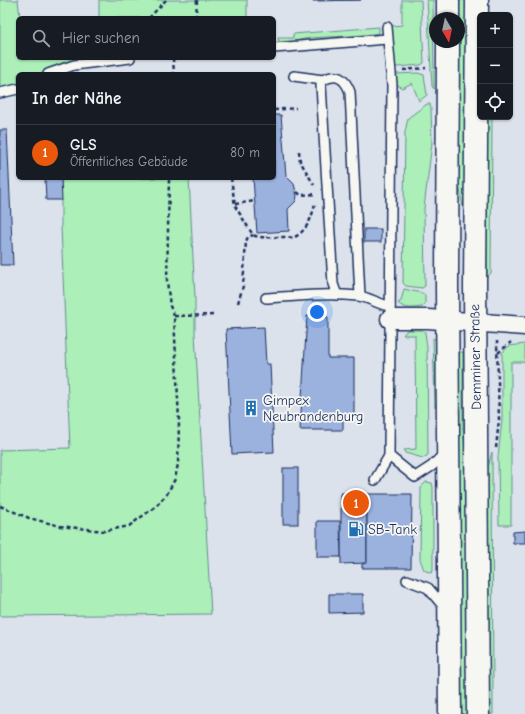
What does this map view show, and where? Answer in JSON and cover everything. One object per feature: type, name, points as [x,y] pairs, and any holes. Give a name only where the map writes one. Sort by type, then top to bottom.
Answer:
[{"type":"main road","points":[[448,0],[448,12]]},
{"type":"main road","name":"Demminer Straße","points":[[476,0],[475,323],[478,714]]},
{"type":"main road","name":"Demminer Straße","points":[[448,48],[447,321],[450,714]]},
{"type":"street","points":[[390,312],[447,321],[525,326]]},
{"type":"lane","points":[[375,480],[389,456],[391,70],[387,28]]},
{"type":"lane","points":[[276,48],[387,39]]},
{"type":"lane","points":[[53,72],[74,64],[111,60]]},
{"type":"lane","points":[[294,76],[323,80],[333,77],[340,77],[345,81],[350,92],[360,296]]},
{"type":"lane","points":[[323,80],[321,86],[332,276],[337,295]]},
{"type":"lane","points":[[0,93],[16,89]]},
{"type":"lane","points":[[266,298],[337,295],[360,296],[382,305],[390,312]]},
{"type":"lane","points":[[389,456],[415,478],[432,466],[449,448]]},
{"type":"lane","points":[[408,580],[428,588],[450,614]]},
{"type":"path","points":[[151,16],[166,0]]},
{"type":"path","points":[[196,16],[197,0]]},
{"type":"path","points":[[173,60],[174,72]]},
{"type":"path","points":[[391,70],[426,68]]},
{"type":"path","points":[[276,110],[296,108]]},
{"type":"path","points":[[231,180],[235,204],[253,235],[258,237],[284,236],[293,238],[301,234],[310,219],[315,194],[312,180],[300,161],[299,151]]},
{"type":"path","points":[[0,506],[28,518],[60,526],[104,531],[119,530],[129,526],[155,508],[175,479],[178,464],[179,421],[174,316],[170,306],[168,281],[169,180]]},
{"type":"path","points":[[297,192],[301,195],[315,194]]},
{"type":"path","points":[[235,204],[255,201]]},
{"type":"path","points":[[238,303],[243,286],[246,241],[248,237],[253,235]]},
{"type":"path","points":[[174,316],[215,315]]},
{"type":"path","points":[[498,353],[508,343],[513,342]]},
{"type":"green space","points":[[0,0],[18,0],[20,16],[16,16],[16,60],[83,60],[63,63],[44,72],[16,72],[16,86],[0,90]]},
{"type":"green space","points":[[99,0],[247,0],[247,16],[99,16]]},
{"type":"green space","points":[[402,0],[421,0],[424,63],[421,65],[394,66],[392,26],[402,25]]},
{"type":"green space","points":[[427,0],[433,0],[433,12],[429,12],[429,34]]},
{"type":"green space","points":[[458,0],[468,0],[465,280],[464,215],[459,183],[458,48],[465,48],[465,12],[458,12]]},
{"type":"green space","points":[[379,27],[379,33],[311,38],[280,44],[278,38],[293,38],[293,34]]},
{"type":"green space","points":[[430,48],[434,48],[434,89],[432,86]]},
{"type":"green space","points":[[418,73],[424,75],[427,95],[419,101],[412,83],[402,88],[397,85],[396,74]]},
{"type":"green space","points":[[427,104],[430,104],[431,109],[432,143],[424,208],[425,286],[422,288],[406,286],[403,283],[405,132],[408,118]]},
{"type":"green space","points":[[487,120],[492,120],[491,273],[487,277]]},
{"type":"green space","points":[[61,180],[189,180],[195,298],[195,334],[211,614],[0,616],[0,450],[70,448],[61,226]]},
{"type":"green space","points":[[404,289],[425,295],[425,304],[422,307],[407,308],[398,303],[401,301]]},
{"type":"green space","points":[[407,330],[422,330],[425,332],[427,347],[428,455],[423,458],[405,453],[404,450],[416,449],[415,335],[403,335]]},
{"type":"green space","points":[[433,338],[437,341],[441,379],[435,408]]},
{"type":"green space","points":[[525,344],[525,362],[511,362],[511,525],[499,525],[498,457],[502,420],[502,353],[509,346]]},
{"type":"green space","points":[[459,352],[463,352],[463,430],[469,479],[469,714],[460,714]]},
{"type":"green space","points":[[492,452],[493,714],[488,714],[487,494],[488,467]]},
{"type":"green space","points":[[426,482],[432,483],[433,487],[433,571],[431,573],[424,570],[420,559],[421,487]]},
{"type":"building","points":[[313,0],[361,0],[313,1]]},
{"type":"building","points":[[276,115],[281,115],[286,176],[294,184],[297,196],[296,201],[288,209],[289,231],[257,233],[253,180],[276,180]]},
{"type":"building","points":[[0,130],[7,130],[13,265],[0,265]]},
{"type":"building","points":[[45,180],[61,180],[62,200],[46,200]]},
{"type":"building","points":[[364,229],[381,229],[381,242],[364,242]]},
{"type":"building","points":[[307,316],[328,317],[328,358],[354,358],[354,416],[343,416],[343,430],[300,430]]},
{"type":"building","name":"Gimpex Neubrandenburg","points":[[264,327],[266,364],[270,364],[274,452],[232,454],[226,329]]},
{"type":"building","points":[[283,468],[298,468],[298,524],[283,524]]},
{"type":"building","points":[[341,493],[367,494],[367,563],[341,564]]},
{"type":"building","points":[[367,494],[412,494],[411,568],[362,568],[362,564],[367,563]]},
{"type":"building","points":[[317,521],[340,521],[341,557],[317,557]]},
{"type":"building","points":[[525,531],[525,543],[513,543],[513,532]]},
{"type":"building","points":[[329,594],[363,594],[363,612],[329,613]]},
{"type":"place","name":"Gimpex Neubrandenburg","points":[[251,408]]},
{"type":"place","name":"GLS","points":[[356,503]]},
{"type":"place","name":"SB-Tank","points":[[356,529]]}]
